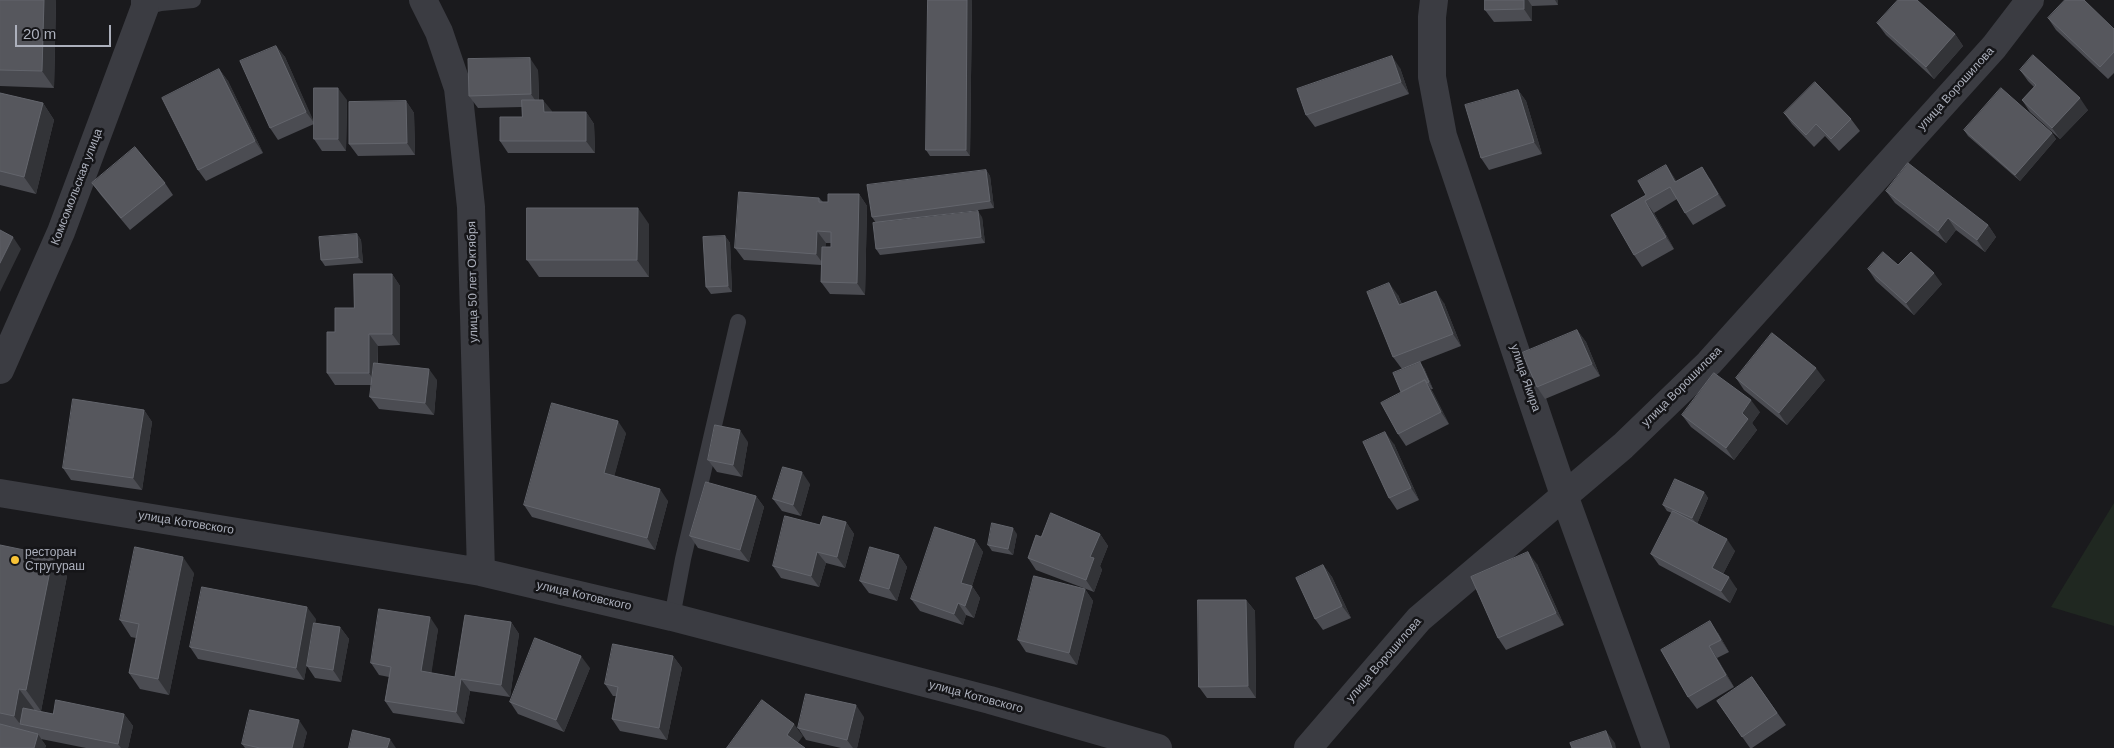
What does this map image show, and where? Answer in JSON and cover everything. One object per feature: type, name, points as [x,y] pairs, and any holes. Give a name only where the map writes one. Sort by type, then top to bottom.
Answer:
[{"type":"street","name":"улица 50 лет Октября","points":[[423,0],[439,32],[458,88],[471,207],[481,572]]},
{"type":"street","name":"улица Якира","points":[[1434,0],[1432,17],[1432,77],[1443,136],[1564,494],[1656,748]]},
{"type":"street","name":"улица Ворошилова","points":[[1308,748],[1419,619],[1622,446],[1709,363],[1994,47],[2030,0]]},
{"type":"street","name":"Комсомольская улица","points":[[0,370],[61,232],[145,4]]},
{"type":"street","name":"улица Котовского","points":[[0,493],[481,572],[672,617],[990,700],[1158,748]]},
{"type":"lane","points":[[145,4],[193,0]]},
{"type":"lane","points":[[672,617],[685,550],[738,322]]},
{"type":"shaded area","points":[[2114,503],[2114,626],[2051,607]]},
{"type":"building","points":[[0,0],[44,0],[42,71],[0,70]]},
{"type":"building","points":[[928,0],[967,0],[966,150],[926,150]]},
{"type":"building","points":[[1485,0],[1524,0],[1524,9],[1485,10]]},
{"type":"building","points":[[1898,0],[1917,0],[1955,34],[1926,67],[1877,23]]},
{"type":"building","points":[[2065,0],[2084,0],[2114,29],[2114,52],[2100,67],[2048,18]]},
{"type":"building","points":[[276,46],[306,112],[270,128],[240,61]]},
{"type":"building","points":[[2033,55],[2080,98],[2052,128],[2022,100],[2036,85],[2020,70]]},
{"type":"building","points":[[1392,56],[1401,82],[1306,115],[1297,89]]},
{"type":"building","points":[[530,58],[531,94],[469,96],[468,59]]},
{"type":"building","points":[[219,69],[255,141],[198,170],[162,98]]},
{"type":"building","points":[[1815,82],[1851,119],[1831,139],[1816,124],[1806,135],[1784,113]]},
{"type":"building","points":[[314,88],[338,88],[338,139],[314,139]]},
{"type":"building","points":[[2001,88],[2052,133],[2015,175],[1964,130]]},
{"type":"building","points":[[1518,90],[1534,142],[1481,158],[1465,105]]},
{"type":"building","points":[[0,93],[43,103],[24,177],[0,171]]},
{"type":"building","points":[[522,100],[543,100],[544,112],[586,112],[586,141],[500,141],[500,117],[522,117]]},
{"type":"building","points":[[406,101],[407,143],[349,144],[349,102]]},
{"type":"building","points":[[135,147],[165,183],[121,218],[92,183]]},
{"type":"building","points":[[1908,163],[1988,225],[1977,240],[1948,218],[1938,231],[1886,191]]},
{"type":"building","points":[[1666,165],[1675,182],[1702,167],[1718,194],[1685,213],[1670,187],[1645,201],[1666,237],[1634,255],[1611,215],[1646,195],[1638,181]]},
{"type":"building","points":[[986,170],[990,201],[872,217],[867,185]]},
{"type":"building","points":[[739,192],[819,198],[819,202],[828,202],[828,194],[859,194],[857,283],[821,282],[822,247],[831,247],[831,232],[817,231],[816,254],[735,248]]},
{"type":"building","points":[[527,208],[638,208],[637,260],[527,260]]},
{"type":"building","points":[[978,211],[981,237],[876,249],[873,223]]},
{"type":"building","points":[[0,230],[13,237],[0,263]]},
{"type":"building","points":[[357,234],[358,257],[321,260],[319,237]]},
{"type":"building","points":[[725,236],[728,286],[706,287],[703,237]]},
{"type":"building","points":[[1883,252],[1898,265],[1911,252],[1934,273],[1906,303],[1868,269]]},
{"type":"building","points":[[354,274],[392,274],[392,334],[369,334],[369,373],[327,373],[327,332],[335,332],[335,308],[354,308]]},
{"type":"building","points":[[1389,283],[1399,305],[1436,291],[1453,334],[1393,357],[1367,292]]},
{"type":"building","points":[[1577,330],[1592,364],[1537,387],[1522,353]]},
{"type":"building","points":[[1772,333],[1816,368],[1779,413],[1736,378]]},
{"type":"building","points":[[1420,362],[1429,382],[1427,383],[1425,380],[1401,392],[1393,373]]},
{"type":"building","points":[[374,363],[429,369],[425,403],[370,397]]},
{"type":"building","points":[[1714,373],[1751,400],[1742,413],[1748,419],[1726,448],[1682,415]]},
{"type":"building","points":[[1425,380],[1441,412],[1398,434],[1381,403]]},
{"type":"building","points":[[73,399],[144,410],[133,478],[63,468]]},
{"type":"building","points":[[552,403],[618,421],[604,473],[660,489],[647,538],[524,505]]},
{"type":"building","points":[[715,425],[740,430],[733,465],[708,460]]},
{"type":"building","points":[[1385,432],[1411,488],[1389,498],[1363,442]]},
{"type":"building","points":[[783,467],[802,472],[793,505],[773,499]]},
{"type":"building","points":[[1675,479],[1704,492],[1692,518],[1663,505]]},
{"type":"building","points":[[706,482],[756,496],[740,550],[690,536]]},
{"type":"building","points":[[1673,511],[1727,539],[1712,568],[1729,577],[1721,591],[1651,554]]},
{"type":"building","points":[[1051,513],[1100,534],[1090,557],[1094,558],[1086,580],[1028,558],[1036,535],[1041,537]]},
{"type":"building","points":[[785,516],[820,525],[823,516],[846,522],[837,557],[817,552],[811,576],[773,566]]},
{"type":"building","points":[[992,523],[1013,528],[1008,549],[988,545]]},
{"type":"building","points":[[935,527],[975,540],[961,583],[972,586],[965,606],[958,603],[954,614],[911,599]]},
{"type":"building","points":[[0,545],[53,556],[26,690],[19,689],[14,716],[0,713]]},
{"type":"building","points":[[135,547],[183,557],[158,679],[129,673],[139,624],[120,620]]},
{"type":"building","points":[[870,547],[899,555],[889,589],[860,581]]},
{"type":"building","points":[[1528,552],[1556,613],[1498,638],[1471,577]]},
{"type":"building","points":[[1323,565],[1342,606],[1315,619],[1296,578]]},
{"type":"building","points":[[1034,576],[1085,589],[1069,653],[1018,640]]},
{"type":"building","points":[[202,587],[307,607],[296,668],[190,647]]},
{"type":"building","points":[[1198,600],[1246,600],[1248,686],[1199,687]]},
{"type":"building","points":[[379,609],[430,617],[421,671],[455,677],[465,615],[511,622],[501,685],[461,679],[456,712],[385,701],[391,667],[371,663]]},
{"type":"building","points":[[1710,621],[1721,640],[1709,646],[1726,675],[1688,697],[1661,650]]},
{"type":"building","points":[[314,623],[340,627],[333,670],[307,666]]},
{"type":"building","points":[[535,638],[581,656],[556,720],[510,702]]},
{"type":"building","points":[[613,644],[673,656],[659,728],[612,719],[618,687],[605,684]]},
{"type":"building","points":[[1752,677],[1777,713],[1742,737],[1717,701]]},
{"type":"building","points":[[806,694],[856,705],[847,740],[798,728]]},
{"type":"building","points":[[56,700],[124,714],[118,744],[20,724],[23,708],[53,714]]},
{"type":"building","points":[[762,700],[794,724],[787,735],[805,748],[727,748]]},
{"type":"building","points":[[250,710],[299,720],[292,748],[260,748],[242,744]]},
{"type":"building","points":[[0,724],[38,734],[34,748],[0,748]]},
{"type":"building","points":[[353,730],[390,739],[387,748],[349,748]]},
{"type":"building","points":[[1606,731],[1612,748],[1572,748],[1570,743]]},
{"type":"place","name":"ресторан Стругураш","points":[[15,560]]}]
